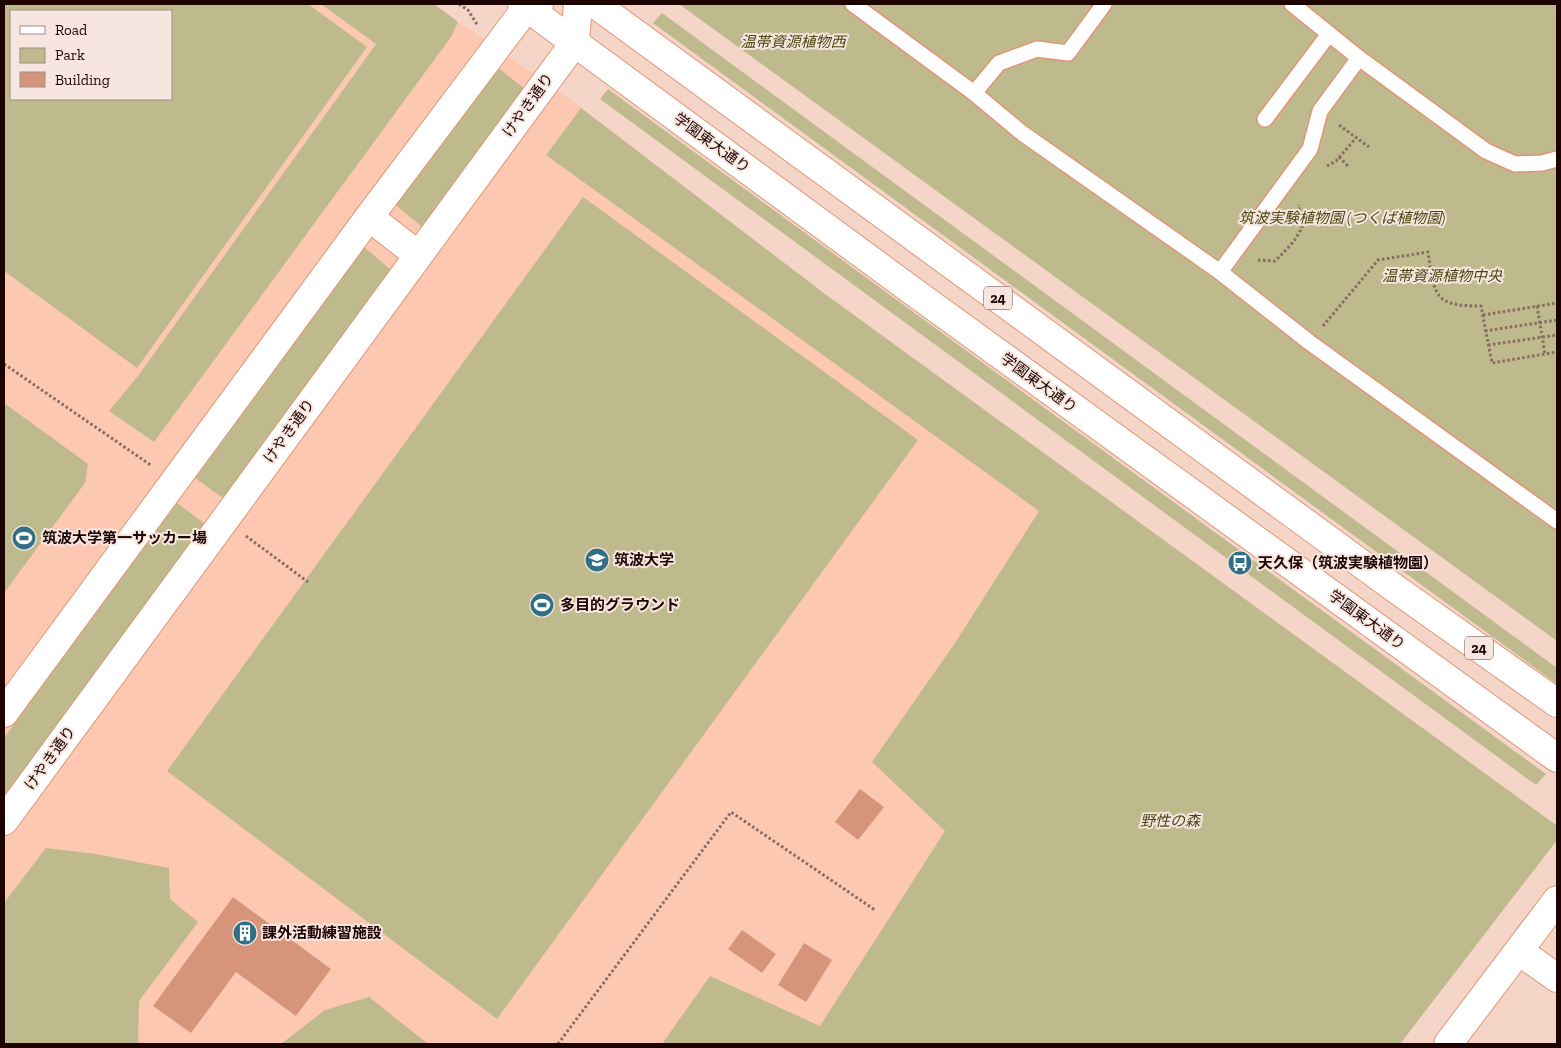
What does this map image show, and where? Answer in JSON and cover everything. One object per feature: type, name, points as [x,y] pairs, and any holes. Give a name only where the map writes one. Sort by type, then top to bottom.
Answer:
[{"type":"main road","points":[[575,42],[578,4]]},
{"type":"main road","name":"24","points":[[595,4],[1400,592],[1557,703]]},
{"type":"main road","points":[[4,714],[369,216],[530,5]]},
{"type":"main road","name":"学園東大通り","points":[[530,5],[575,42],[918,295],[1557,758]]},
{"type":"main road","name":"けやき通り","points":[[4,821],[575,42]]},
{"type":"main road","points":[[369,216],[418,255]]},
{"type":"main road","points":[[1448,1044],[1557,900]]},
{"type":"main road","points":[[1519,951],[1557,978]]},
{"type":"lane","points":[[853,4],[974,93],[1022,133],[1220,272],[1309,342],[1557,521]]},
{"type":"lane","points":[[974,93],[999,63],[1038,49],[1068,53],[1104,4]]},
{"type":"lane","points":[[1292,4],[1359,58],[1486,151],[1515,164],[1542,163],[1557,159]]},
{"type":"lane","points":[[1265,119],[1329,34]]},
{"type":"lane","points":[[1220,272],[1310,149],[1320,111],[1359,58]]},
{"type":"path","points":[[460,4],[468,10],[478,27],[473,35]]},
{"type":"path","points":[[1320,111],[1369,147]]},
{"type":"path","points":[[1323,167],[1339,158],[1356,138]]},
{"type":"path","points":[[1339,158],[1349,167]]},
{"type":"path","points":[[1237,286],[1259,259],[1275,261],[1294,243],[1301,232],[1305,218],[1298,208],[1302,198]]},
{"type":"path","points":[[1309,342],[1378,260],[1428,252],[1433,286],[1437,294],[1450,304],[1481,306],[1492,363],[1557,352]]},
{"type":"path","points":[[1483,315],[1557,303]]},
{"type":"path","points":[[1537,306],[1545,354]]},
{"type":"path","points":[[1486,331],[1557,320]]},
{"type":"path","points":[[1488,345],[1557,335]]},
{"type":"path","points":[[4,364],[155,468]]},
{"type":"path","points":[[246,536],[308,582]]},
{"type":"path","points":[[558,1044],[731,812],[875,910]]},
{"type":"shaded area","name":"筑波大学","points":[[4,4],[434,4],[571,100],[825,294],[1556,825],[1557,840],[1400,1044],[4,1044]]},
{"type":"green space","points":[[4,4],[308,4],[367,47],[137,368],[4,271]]},
{"type":"green space","points":[[321,4],[434,4],[458,22],[451,37],[154,442],[109,411],[138,376],[376,44]]},
{"type":"green space","name":"筑波実験植物園 (つくば植物園)","points":[[679,4],[1557,4],[1557,641]]},
{"type":"green space","points":[[662,13],[1557,668],[1557,684],[653,23]]},
{"type":"green space","points":[[497,67],[525,89],[422,227],[396,205]]},
{"type":"green space","points":[[608,89],[1546,774],[1536,785],[600,99]]},
{"type":"green space","name":"野性の森","points":[[581,108],[825,294],[1556,825],[1557,840],[1400,1044],[662,1044],[710,976],[820,1026],[945,831],[872,762],[955,643],[1039,511],[546,155]]},
{"type":"green space","name":"多目的グラウンド","points":[[583,197],[918,440],[497,1019],[167,771]]},
{"type":"green space","points":[[364,247],[391,270],[223,498],[195,478]]},
{"type":"green space","name":"筑波大学第一サッカー場","points":[[4,403],[88,464],[85,483],[4,593]]},
{"type":"green space","points":[[177,503],[205,524],[4,797],[4,738]]},
{"type":"green space","points":[[46,848],[96,854],[169,868],[170,899],[198,922],[139,1001],[138,1044],[4,1044],[4,903]]},
{"type":"green space","points":[[369,997],[428,1044],[281,1044],[325,1010]]},
{"type":"building","points":[[860,789],[884,807],[858,840],[835,822]]},
{"type":"building","name":"課外活動練習施設","points":[[233,897],[331,969],[296,1016],[236,972],[191,1033],[153,1006]]},
{"type":"building","points":[[742,930],[776,954],[762,973],[728,949]]},
{"type":"building","points":[[804,943],[832,960],[806,1002],[778,985]]},
{"type":"place","name":"筑波大学第一サッカー場","points":[[24,538]]},
{"type":"place","name":"筑波大学","points":[[597,560]]},
{"type":"place","name":"天久保（筑波実験植物園）","points":[[1240,563]]},
{"type":"place","name":"多目的グラウンド","points":[[542,605]]},
{"type":"place","name":"課外活動練習施設","points":[[245,933]]},
{"type":"park label","name":"温帯資源植物西","points":[[793,42]]},
{"type":"park label","name":"温帯資源植物中央","points":[[1442,276]]}]
